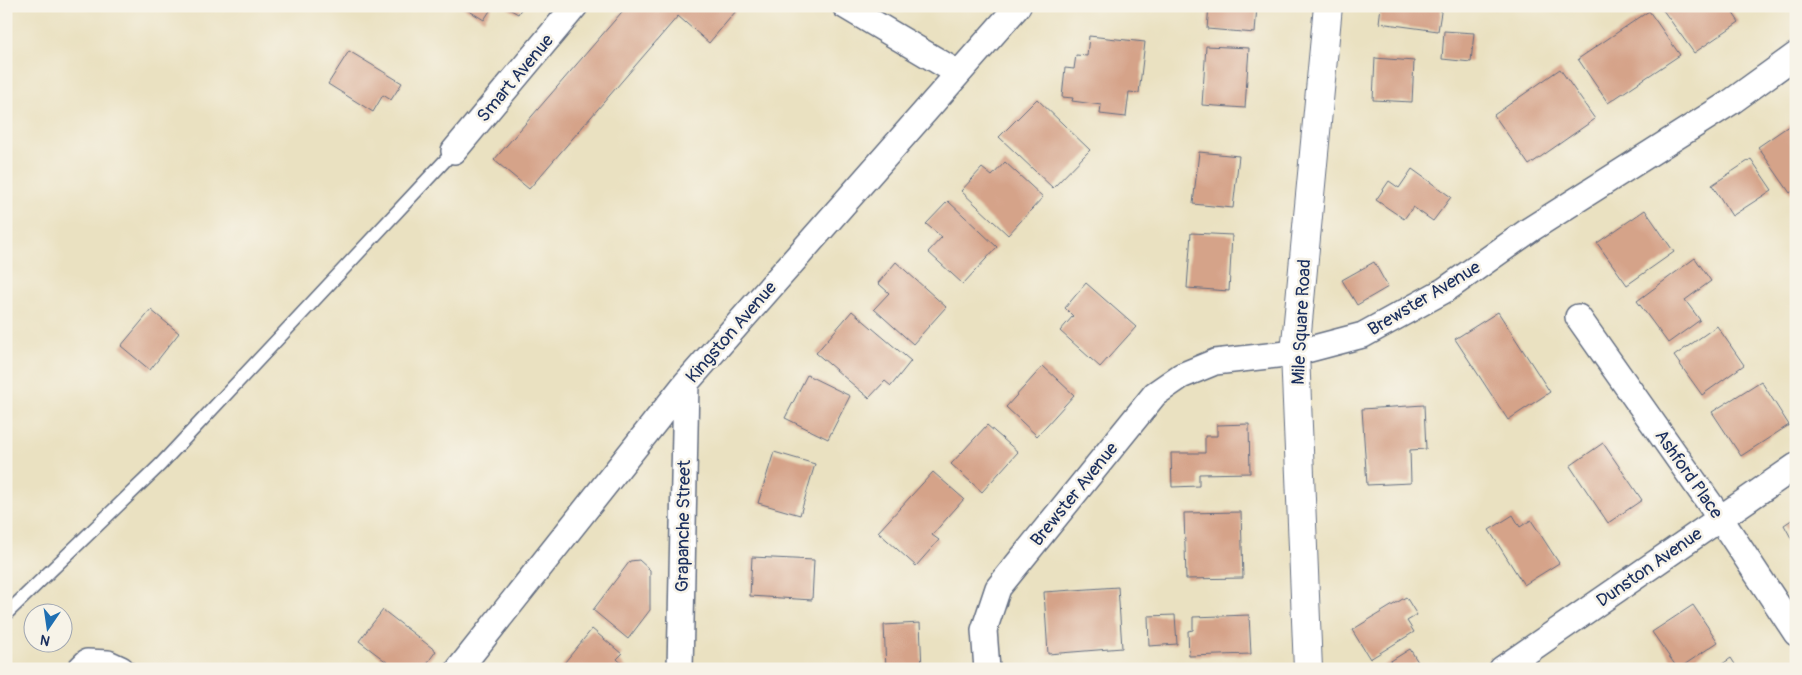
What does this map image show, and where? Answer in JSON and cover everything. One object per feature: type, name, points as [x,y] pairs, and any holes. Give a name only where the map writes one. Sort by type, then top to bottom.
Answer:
[{"type":"street","name":"Smart Avenue","points":[[454,151],[575,6]]},
{"type":"street","points":[[845,6],[958,73]]},
{"type":"street","name":"Kingston Avenue","points":[[459,669],[686,383],[1018,6]]},
{"type":"street","name":"Mile Square Road","points":[[1308,669],[1295,353],[1328,6]]},
{"type":"street","name":"Brewster Avenue","points":[[987,669],[984,630],[998,588],[1155,394],[1181,376],[1214,362],[1295,353],[1363,335],[1444,290],[1531,229],[1731,102],[1796,55]]},
{"type":"street","name":"Ashford Place","points":[[1578,317],[1720,518],[1796,633]]},
{"type":"street","name":"Grapanche Street","points":[[680,669],[686,383]]},
{"type":"street","name":"Dunston Avenue","points":[[1502,669],[1796,466]]},
{"type":"street","points":[[80,669],[87,662],[108,663],[121,669]]},
{"type":"lane","points":[[6,614],[160,465],[454,151]]},
{"type":"building","points":[[461,6],[493,6],[484,20]]},
{"type":"building","points":[[504,6],[523,6],[518,14]]},
{"type":"building","points":[[627,6],[731,6],[736,11],[709,43],[678,16],[529,189],[494,160]]},
{"type":"building","points":[[1209,6],[1257,6],[1255,33],[1207,29]]},
{"type":"building","points":[[1381,6],[1442,6],[1438,31],[1379,23]]},
{"type":"building","points":[[1660,6],[1728,6],[1739,22],[1694,53]]},
{"type":"building","points":[[1649,11],[1680,55],[1608,103],[1578,59]]},
{"type":"building","points":[[1444,31],[1474,33],[1471,62],[1442,59]]},
{"type":"building","points":[[1089,36],[1145,42],[1139,93],[1129,92],[1126,117],[1100,114],[1101,105],[1072,101],[1073,98],[1062,97],[1065,68],[1074,69],[1076,55],[1087,56]]},
{"type":"building","points":[[1206,46],[1249,48],[1245,108],[1202,105]]},
{"type":"building","points":[[349,51],[402,83],[391,100],[383,95],[373,112],[328,84]]},
{"type":"building","points":[[1375,58],[1414,61],[1412,102],[1373,100]]},
{"type":"building","points":[[1560,69],[1595,119],[1529,165],[1494,115]]},
{"type":"building","points":[[1037,99],[1090,150],[1053,188],[999,137]]},
{"type":"building","points":[[1796,121],[1796,189],[1790,193],[1758,147]]},
{"type":"building","points":[[1199,152],[1239,156],[1233,208],[1193,204]]},
{"type":"building","points":[[1751,159],[1772,190],[1732,216],[1712,185]]},
{"type":"building","points":[[1005,162],[1043,197],[1008,235],[961,191],[982,168],[992,176]]},
{"type":"building","points":[[1412,169],[1451,197],[1433,221],[1413,207],[1404,219],[1376,200],[1389,181],[1399,188]]},
{"type":"building","points":[[948,201],[997,247],[963,284],[928,252],[942,237],[926,224]]},
{"type":"building","points":[[1645,210],[1674,252],[1627,285],[1597,243]]},
{"type":"building","points":[[1191,233],[1232,235],[1229,291],[1187,288]]},
{"type":"building","points":[[1695,258],[1711,281],[1685,300],[1700,320],[1668,343],[1637,301]]},
{"type":"building","points":[[896,262],[946,307],[913,344],[874,309],[889,293],[878,283]]},
{"type":"building","points":[[1374,262],[1388,287],[1357,305],[1342,280]]},
{"type":"building","points":[[1086,283],[1136,327],[1100,367],[1060,331],[1073,316],[1065,308]]},
{"type":"building","points":[[151,310],[179,333],[150,370],[121,346]]},
{"type":"building","points":[[852,311],[911,361],[891,386],[885,381],[869,398],[816,353]]},
{"type":"building","points":[[1498,312],[1550,392],[1508,420],[1455,339]]},
{"type":"building","points":[[1717,326],[1744,365],[1702,395],[1674,356]]},
{"type":"building","points":[[1043,366],[1074,395],[1037,436],[1006,407]]},
{"type":"building","points":[[807,375],[850,396],[828,439],[785,418]]},
{"type":"building","points":[[1761,381],[1789,425],[1741,456],[1712,412]]},
{"type":"building","points":[[1424,405],[1426,449],[1410,450],[1411,483],[1367,485],[1362,409]]},
{"type":"building","points":[[1249,424],[1250,473],[1199,474],[1199,486],[1172,487],[1171,453],[1205,453],[1205,436],[1217,436],[1217,425]]},
{"type":"building","points":[[987,425],[1018,452],[982,492],[951,464]]},
{"type":"building","points":[[1603,443],[1642,500],[1608,523],[1570,466]]},
{"type":"building","points":[[774,452],[815,464],[800,515],[758,503]]},
{"type":"building","points":[[933,472],[964,499],[932,535],[939,540],[916,566],[878,532]]},
{"type":"building","points":[[1241,512],[1243,578],[1186,579],[1184,513]]},
{"type":"building","points":[[1513,515],[1520,527],[1531,520],[1559,563],[1524,585],[1489,530]]},
{"type":"building","points":[[1796,517],[1796,547],[1784,525]]},
{"type":"building","points":[[752,557],[814,560],[812,600],[750,596]]},
{"type":"building","points":[[639,560],[650,570],[650,610],[628,639],[593,610],[630,561]]},
{"type":"building","points":[[1118,587],[1122,648],[1048,654],[1044,592]]},
{"type":"building","points":[[1406,597],[1417,615],[1407,621],[1414,632],[1370,659],[1352,630]]},
{"type":"building","points":[[1693,605],[1718,642],[1678,669],[1652,632]]},
{"type":"building","points":[[383,610],[436,651],[423,669],[396,669],[359,641]]},
{"type":"building","points":[[1175,615],[1177,644],[1149,646],[1148,616]]},
{"type":"building","points":[[1249,615],[1251,654],[1189,656],[1188,631],[1193,630],[1193,617]]},
{"type":"building","points":[[920,623],[922,669],[886,669],[884,625]]},
{"type":"building","points":[[592,629],[622,654],[617,659],[628,669],[560,668]]},
{"type":"building","points":[[1410,649],[1418,662],[1408,669],[1378,669]]},
{"type":"building","points":[[1731,658],[1738,669],[1715,669]]}]
